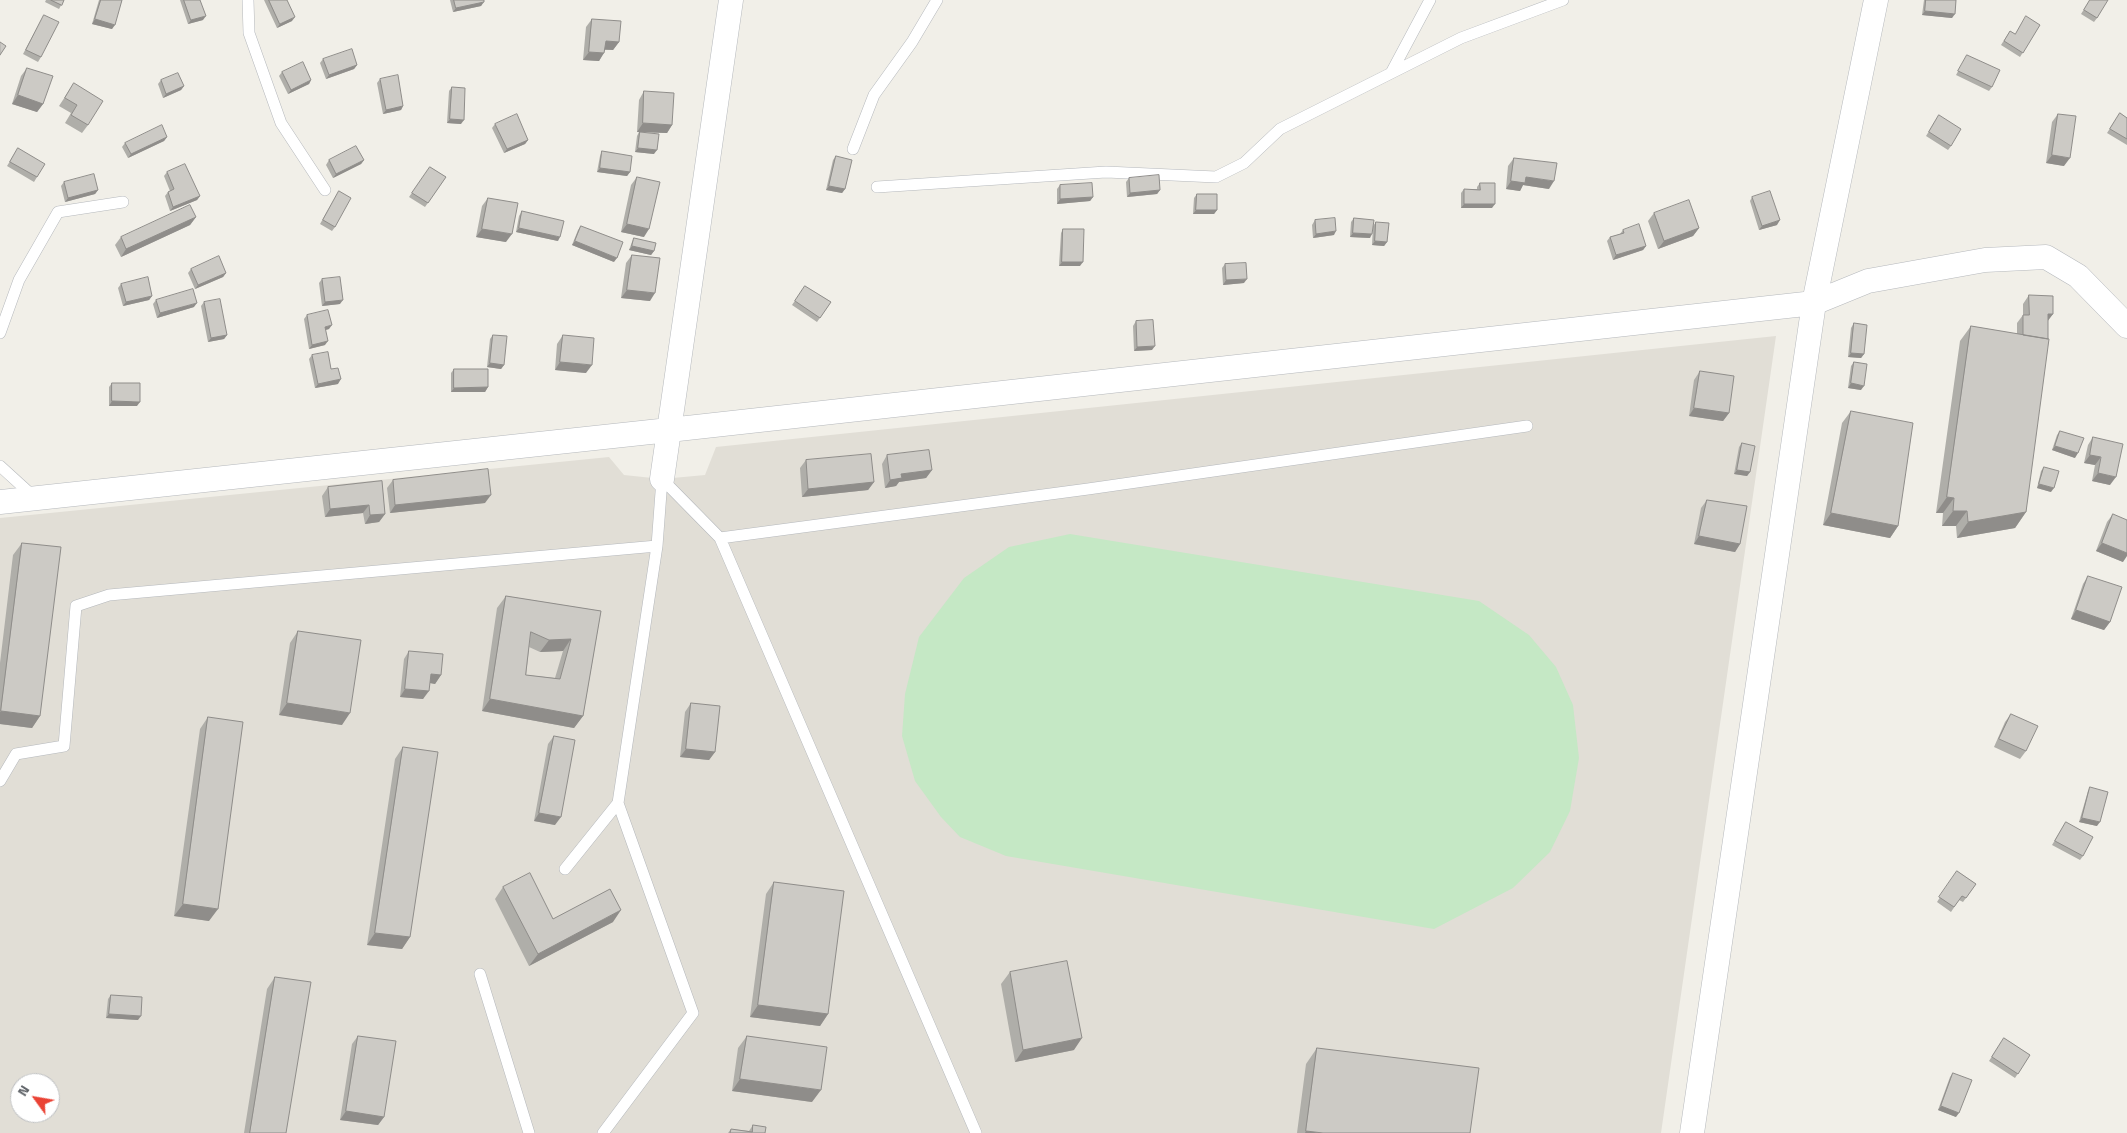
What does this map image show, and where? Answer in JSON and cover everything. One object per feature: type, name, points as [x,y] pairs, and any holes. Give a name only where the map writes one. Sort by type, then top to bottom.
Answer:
[{"type":"street","points":[[662,478],[731,0]]},
{"type":"street","points":[[1692,1133],[1814,303],[1876,0]]},
{"type":"street","points":[[0,502],[1814,303],[1868,281],[1985,260],[2046,257],[2078,276],[2127,326]]},
{"type":"lane","points":[[248,0],[249,32],[282,123],[325,190]]},
{"type":"lane","points":[[853,149],[874,95],[912,42],[937,0]]},
{"type":"lane","points":[[1391,73],[1430,0]]},
{"type":"lane","points":[[877,187],[1106,172],[1216,177],[1244,163],[1280,129],[1461,38],[1563,0]]},
{"type":"lane","points":[[0,333],[19,280],[58,212],[123,202]]},
{"type":"lane","points":[[720,538],[1088,489],[1527,426]]},
{"type":"lane","points":[[0,466],[35,498]]},
{"type":"lane","points":[[662,478],[720,538],[976,1133]]},
{"type":"lane","points":[[603,1133],[693,1014],[618,803],[657,546],[662,478]]},
{"type":"lane","points":[[0,782],[16,754],[64,746],[76,606],[109,595],[657,546]]},
{"type":"lane","points":[[565,869],[618,803]]},
{"type":"lane","points":[[480,974],[529,1133]]},
{"type":"shaded area","points":[[1776,336],[1661,1133],[0,1133],[0,518],[609,457],[624,475],[662,479],[705,475],[716,447]]},
{"type":"green space","points":[[1070,534],[1479,601],[1529,635],[1556,667],[1573,705],[1579,758],[1570,811],[1550,852],[1513,888],[1434,929],[1006,856],[960,837],[941,817],[915,781],[902,736],[905,694],[919,637],[964,578],[1009,547]]},
{"type":"building","points":[[51,0],[64,0],[62,5]]},
{"type":"building","points":[[101,0],[122,0],[115,25],[95,19]]},
{"type":"building","points":[[184,0],[200,0],[206,16],[191,20]]},
{"type":"building","points":[[269,0],[287,0],[295,17],[280,24]]},
{"type":"building","points":[[454,0],[484,0],[484,2],[456,8]]},
{"type":"building","points":[[1926,0],[1956,0],[1955,14],[1925,11]]},
{"type":"building","points":[[2090,0],[2108,0],[2097,18],[2084,10]]},
{"type":"building","points":[[44,15],[59,22],[41,57],[26,50]]},
{"type":"building","points":[[2026,16],[2040,25],[2023,53],[2004,41],[2010,31],[2015,34]]},
{"type":"building","points":[[592,19],[621,21],[619,42],[606,41],[604,53],[589,52]]},
{"type":"building","points":[[0,42],[6,46],[0,55]]},
{"type":"building","points":[[352,49],[357,65],[329,75],[323,59]]},
{"type":"building","points":[[1967,55],[2000,70],[1992,87],[1958,71]]},
{"type":"building","points":[[303,62],[311,80],[291,90],[282,72]]},
{"type":"building","points":[[27,68],[53,76],[43,104],[18,95]]},
{"type":"building","points":[[178,73],[184,86],[166,94],[161,80]]},
{"type":"building","points":[[398,75],[403,106],[386,110],[380,79]]},
{"type":"building","points":[[74,83],[103,101],[88,125],[71,115],[77,105],[65,98]]},
{"type":"building","points":[[452,87],[465,88],[464,120],[450,119]]},
{"type":"building","points":[[644,91],[674,93],[672,125],[643,123]]},
{"type":"building","points":[[2120,113],[2127,118],[2127,139],[2110,129]]},
{"type":"building","points":[[517,114],[528,140],[507,149],[495,124]]},
{"type":"building","points":[[2058,114],[2076,116],[2070,158],[2052,155]]},
{"type":"building","points":[[1939,115],[1961,129],[1951,146],[1929,132]]},
{"type":"building","points":[[162,125],[167,137],[131,154],[125,143]]},
{"type":"building","points":[[640,132],[659,134],[657,150],[638,148]]},
{"type":"building","points":[[356,146],[364,160],[336,174],[329,160]]},
{"type":"building","points":[[18,148],[45,164],[37,177],[10,162]]},
{"type":"building","points":[[602,151],[632,156],[630,172],[600,168]]},
{"type":"building","points":[[836,156],[852,160],[845,189],[829,186]]},
{"type":"building","points":[[1514,158],[1557,163],[1554,181],[1526,177],[1525,183],[1511,181]]},
{"type":"building","points":[[185,164],[200,196],[173,207],[168,192],[174,189],[167,172]]},
{"type":"building","points":[[430,167],[446,177],[428,203],[412,193]]},
{"type":"building","points":[[94,174],[98,190],[68,198],[64,182]]},
{"type":"building","points":[[1159,175],[1160,190],[1130,193],[1129,178]]},
{"type":"building","points":[[637,177],[660,182],[649,229],[627,224]]},
{"type":"building","points":[[1092,183],[1093,197],[1060,199],[1060,185]]},
{"type":"building","points":[[1480,183],[1495,183],[1495,204],[1464,204],[1464,189],[1480,190]]},
{"type":"building","points":[[339,191],[351,198],[335,227],[323,220]]},
{"type":"building","points":[[1770,191],[1780,220],[1762,226],[1752,197]]},
{"type":"building","points":[[1197,194],[1217,194],[1217,210],[1196,210]]},
{"type":"building","points":[[488,198],[518,203],[512,234],[482,229]]},
{"type":"building","points":[[1689,200],[1699,228],[1664,241],[1654,213]]},
{"type":"building","points":[[190,205],[196,217],[126,249],[121,237]]},
{"type":"building","points":[[522,211],[564,221],[560,237],[519,228]]},
{"type":"building","points":[[1335,218],[1336,231],[1316,234],[1315,220]]},
{"type":"building","points":[[1354,218],[1374,220],[1372,234],[1353,233]]},
{"type":"building","points":[[1376,222],[1389,223],[1387,242],[1375,241]]},
{"type":"building","points":[[1639,224],[1646,246],[1616,255],[1610,237],[1624,233],[1623,230]]},
{"type":"building","points":[[581,226],[623,242],[617,258],[575,241]]},
{"type":"building","points":[[1063,229],[1084,229],[1083,262],[1062,262]]},
{"type":"building","points":[[634,238],[656,243],[654,251],[632,246]]},
{"type":"building","points":[[632,255],[660,258],[655,293],[627,290]]},
{"type":"building","points":[[219,256],[226,273],[198,285],[191,269]]},
{"type":"building","points":[[1246,263],[1247,279],[1226,280],[1225,264]]},
{"type":"building","points":[[148,277],[152,296],[126,302],[121,284]]},
{"type":"building","points":[[340,277],[343,300],[325,302],[322,279]]},
{"type":"building","points":[[805,286],[831,302],[820,318],[795,301]]},
{"type":"building","points":[[193,289],[197,303],[160,313],[156,300]]},
{"type":"building","points":[[2029,295],[2053,296],[2053,314],[2048,314],[2048,339],[2023,335],[2023,315],[2029,315]]},
{"type":"building","points":[[220,299],[227,335],[211,338],[204,302]]},
{"type":"building","points":[[328,310],[332,325],[325,327],[328,341],[312,345],[307,315]]},
{"type":"building","points":[[1153,320],[1155,346],[1137,347],[1136,321]]},
{"type":"building","points":[[1854,323],[1867,325],[1864,354],[1851,353]]},
{"type":"building","points":[[1971,326],[2049,339],[2026,512],[1968,522],[1967,511],[1953,511],[1954,498],[1947,497]]},
{"type":"building","points":[[493,335],[507,336],[504,365],[490,363]]},
{"type":"building","points":[[563,335],[594,338],[592,365],[560,362]]},
{"type":"building","points":[[328,352],[331,369],[338,368],[341,379],[318,384],[312,355]]},
{"type":"building","points":[[1854,362],[1867,364],[1864,386],[1851,383]]},
{"type":"building","points":[[454,369],[488,369],[488,387],[454,388]]},
{"type":"building","points":[[1700,371],[1734,376],[1729,413],[1694,408]]},
{"type":"building","points":[[112,383],[140,383],[140,402],[112,401]]},
{"type":"building","points":[[1851,411],[1913,423],[1898,526],[1831,513]]},
{"type":"building","points":[[2060,431],[2084,438],[2078,453],[2055,446]]},
{"type":"building","points":[[2093,437],[2123,444],[2116,477],[2098,473],[2101,457],[2090,455]]},
{"type":"building","points":[[1742,443],[1755,446],[1750,472],[1737,470]]},
{"type":"building","points":[[929,450],[932,470],[901,474],[902,478],[890,480],[887,455]]},
{"type":"building","points":[[871,454],[874,482],[808,489],[806,460]]},
{"type":"building","points":[[2044,467],[2059,471],[2054,488],[2039,484]]},
{"type":"building","points":[[488,469],[491,495],[395,505],[393,480]]},
{"type":"building","points":[[382,481],[385,514],[370,515],[369,505],[330,509],[328,487]]},
{"type":"building","points":[[1707,500],[1747,506],[1740,544],[1699,536]]},
{"type":"building","points":[[2113,514],[2127,520],[2127,553],[2102,543]]},
{"type":"building","points":[[22,543],[61,547],[40,716],[1,711]]},
{"type":"building","points":[[2088,576],[2122,587],[2110,622],[2076,610]]},
{"type":"building","points":[[506,596],[601,611],[583,716],[490,699]],"holes":[[[531,632],[549,640],[571,639],[560,679],[526,675]]]},
{"type":"building","points":[[298,631],[361,640],[350,713],[287,703]]},
{"type":"building","points":[[409,651],[443,654],[441,675],[431,674],[429,691],[405,689]]},
{"type":"building","points":[[691,703],[720,706],[715,752],[686,749]]},
{"type":"building","points":[[2011,714],[2038,726],[2026,751],[1999,739]]},
{"type":"building","points":[[208,717],[243,722],[218,909],[183,904]]},
{"type":"building","points":[[554,736],[575,740],[561,817],[539,813]]},
{"type":"building","points":[[403,747],[438,752],[410,937],[375,933]]},
{"type":"building","points":[[2090,787],[2108,792],[2100,822],[2082,818]]},
{"type":"building","points":[[2066,822],[2093,837],[2083,856],[2055,841]]},
{"type":"building","points":[[1957,871],[1976,884],[1966,898],[1962,896],[1954,907],[1939,897]]},
{"type":"building","points":[[530,873],[553,919],[610,889],[621,910],[538,954],[503,887]]},
{"type":"building","points":[[774,882],[844,891],[828,1014],[758,1005]]},
{"type":"building","points":[[1067,961],[1082,1038],[1023,1050],[1010,972]]},
{"type":"building","points":[[275,977],[311,982],[286,1133],[250,1133]]},
{"type":"building","points":[[111,995],[142,997],[141,1016],[109,1014]]},
{"type":"building","points":[[358,1036],[396,1041],[384,1117],[346,1111]]},
{"type":"building","points":[[747,1036],[827,1047],[821,1090],[740,1079]]},
{"type":"building","points":[[2004,1038],[2030,1055],[2018,1074],[1992,1057]]},
{"type":"building","points":[[1317,1048],[1479,1068],[1470,1133],[1323,1133],[1306,1131]]},
{"type":"building","points":[[1953,1073],[1972,1080],[1959,1113],[1941,1106]]},
{"type":"building","points":[[753,1125],[766,1127],[765,1133],[730,1133],[731,1129],[752,1132]]}]
